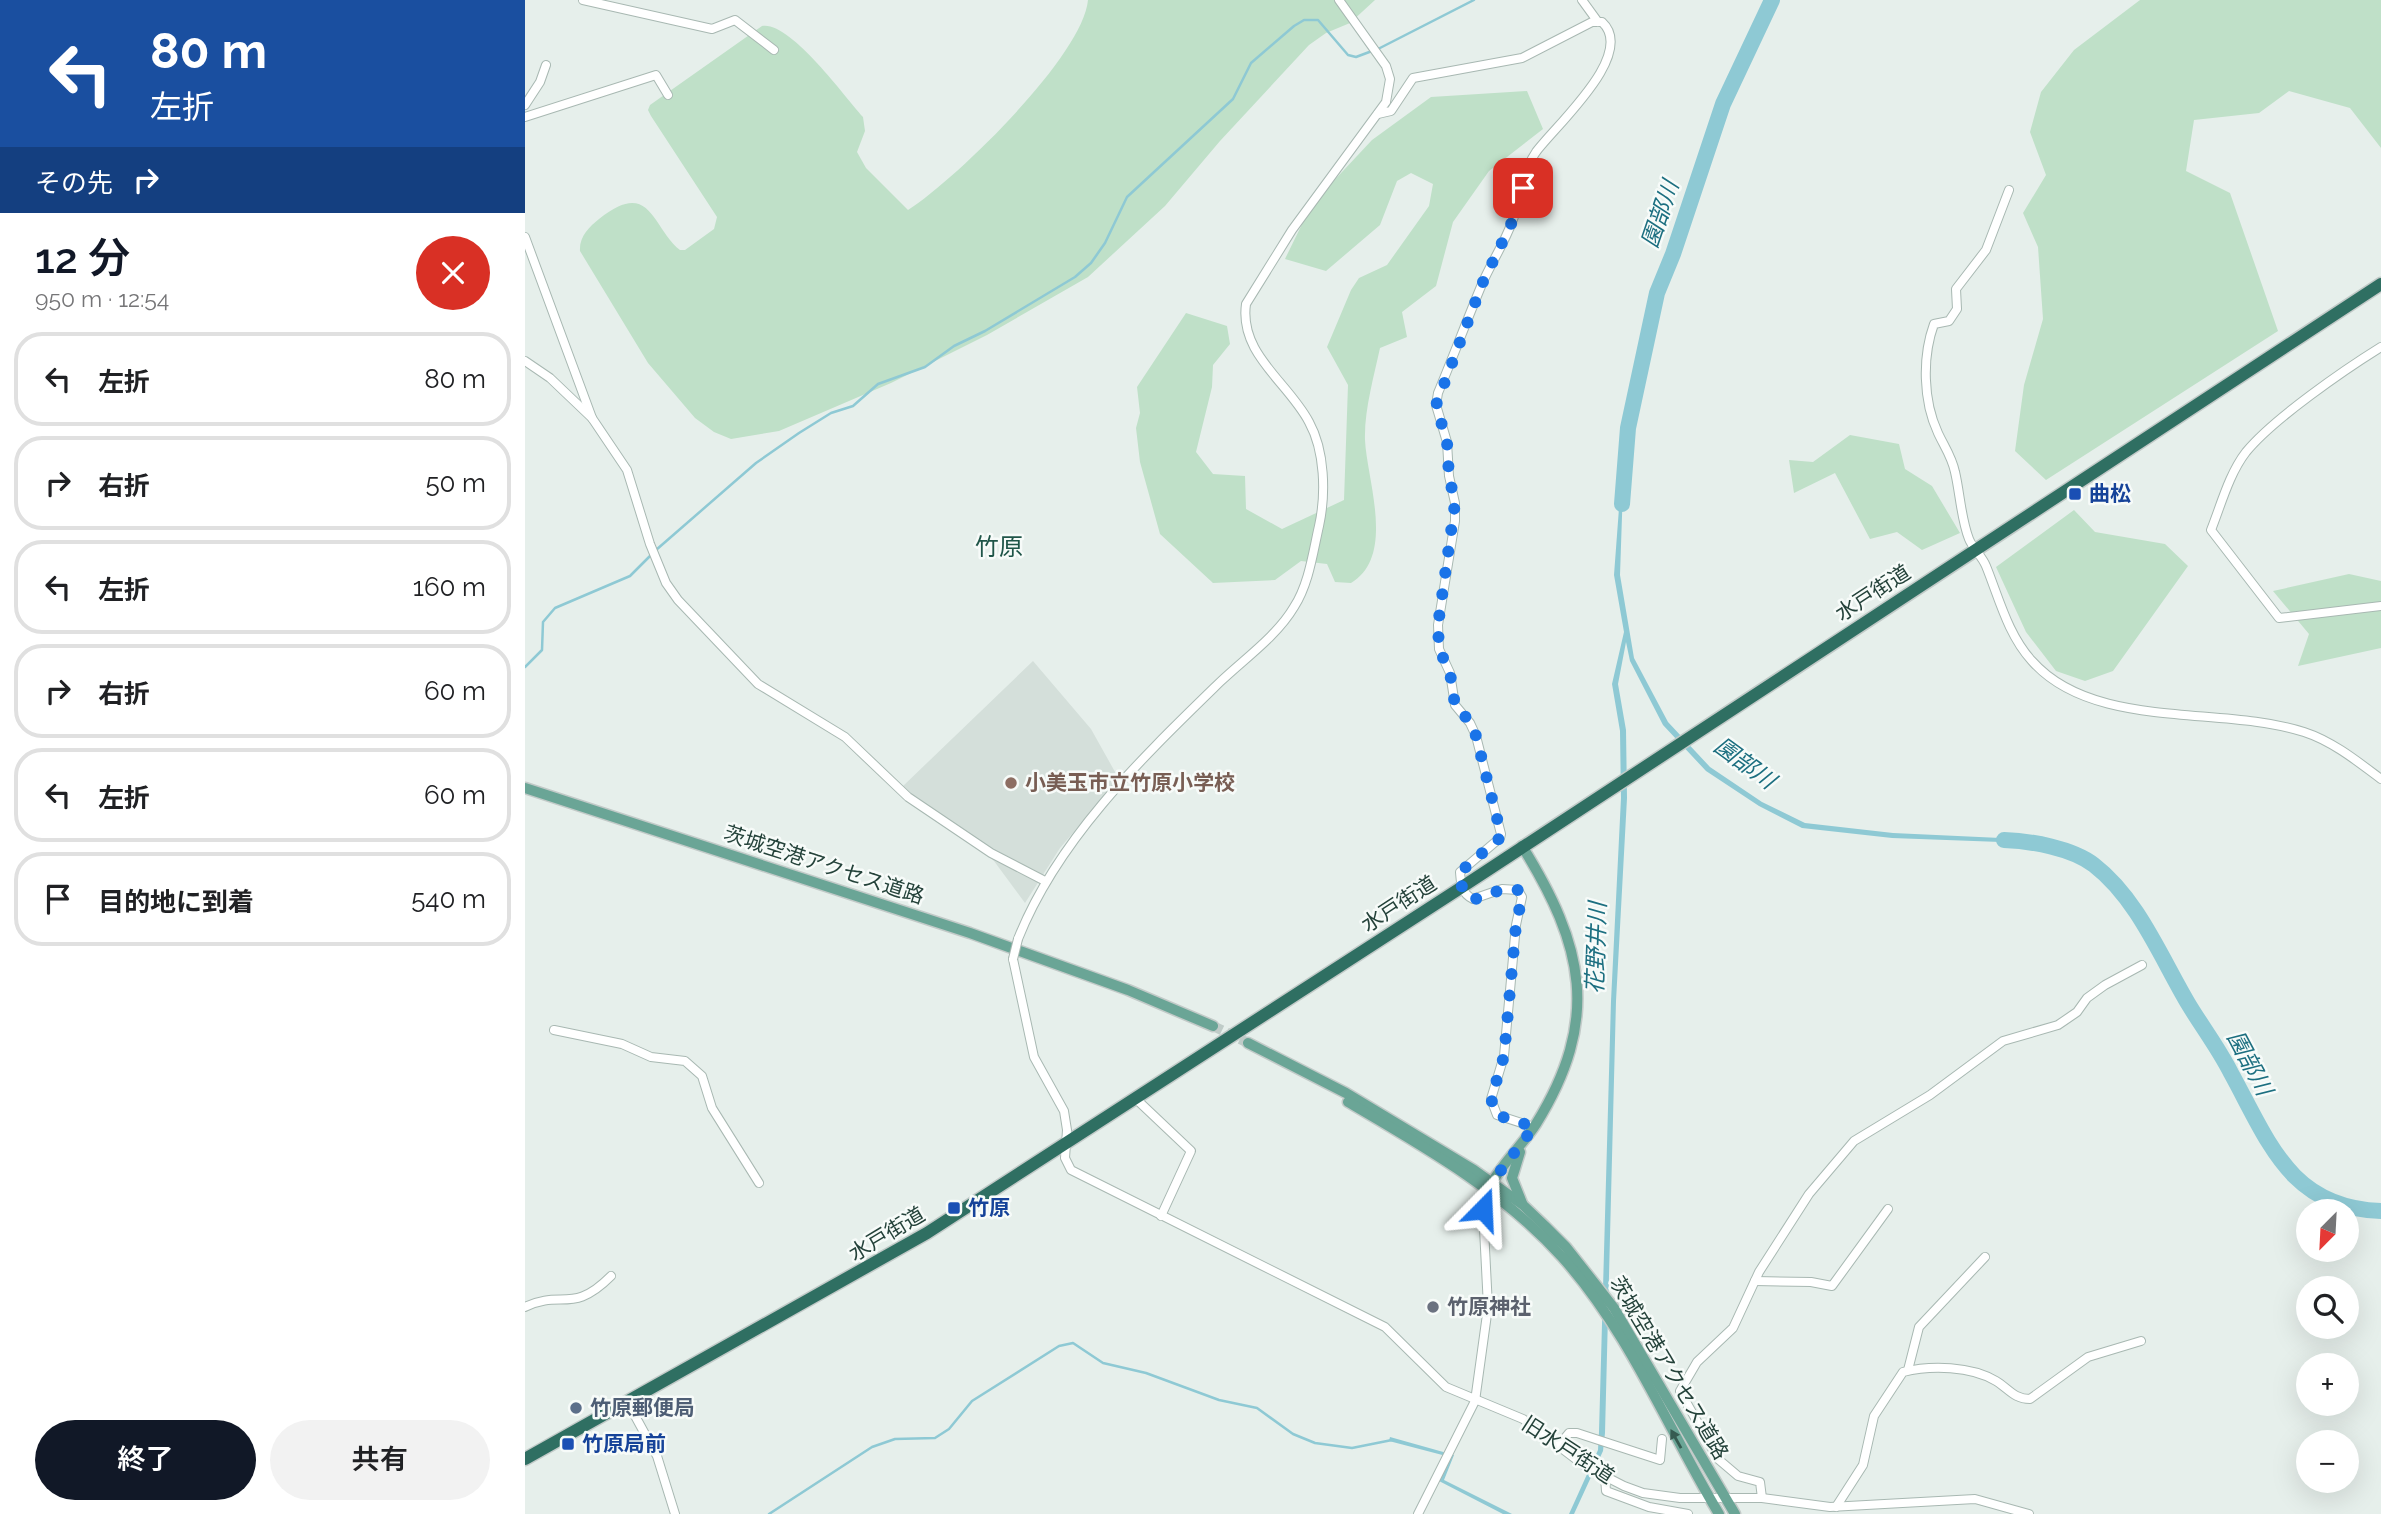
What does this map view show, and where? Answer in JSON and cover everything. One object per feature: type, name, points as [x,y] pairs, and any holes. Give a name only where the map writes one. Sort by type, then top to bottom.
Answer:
[{"type":"highway","name":"水戸街道","points":[[525,1460],[885,1259],[1462,887],[1694,732],[2381,284]]},
{"type":"main road","name":"茨城空港アクセス道路","points":[[525,788],[970,933],[1109,985],[1211,1029]]},
{"type":"main road","points":[[1490,1186],[1534,1127],[1560,1081],[1575,1034],[1577,988],[1572,952],[1561,915],[1522,846]]},
{"type":"main road","name":"茨城空港アクセス道路","points":[[1246,1045],[1346,1093],[1523,1205],[1566,1247],[1614,1308],[1735,1514]]},
{"type":"main road","points":[[1523,1205],[1512,1178],[1525,1140]]},
{"type":"main road","name":"茨城空港アクセス道路","points":[[1490,1186],[1537,1231],[1590,1292],[1613,1325],[1719,1514]]},
{"type":"street","points":[[583,0],[712,29],[735,20],[774,50]]},
{"type":"street","points":[[525,361],[550,377],[592,418],[628,470],[650,544],[666,583],[678,600],[758,684],[845,737],[908,797],[991,853],[1045,881],[1082,832],[1160,743],[1282,623],[1298,601],[1320,522],[1321,457],[1308,419],[1274,377],[1248,336],[1244,317],[1246,304],[1292,230],[1386,102],[1389,89],[1386,66],[1339,0]]},
{"type":"street","points":[[1534,1127],[1497,1115],[1491,1099],[1504,1056],[1516,925],[1522,897],[1518,890],[1511,888],[1473,900],[1465,895],[1462,887],[1460,872],[1500,838],[1501,834],[1476,736],[1471,723],[1455,705],[1450,673],[1439,649],[1438,625],[1455,503],[1449,476],[1447,442],[1436,405],[1483,282],[1512,222],[1533,157],[1552,130],[1593,85],[1608,57],[1613,37],[1610,30],[1598,22],[1582,0]]},
{"type":"street","points":[[1378,114],[1391,111],[1413,78],[1522,58],[1598,22]]},
{"type":"street","points":[[525,105],[541,82],[546,65]]},
{"type":"street","points":[[525,117],[656,75],[669,95]]},
{"type":"street","points":[[2008,190],[1986,250],[1956,289],[1957,309],[1949,321],[1934,324],[1926,365],[1932,418],[1953,461],[1969,541],[1977,549],[2003,613],[2031,660],[2056,682],[2087,698],[2132,708],[2261,722],[2306,732],[2346,753],[2381,779]]},
{"type":"street","points":[[525,237],[592,418]]},
{"type":"street","points":[[2381,347],[2277,423],[2246,452],[2235,471],[2211,530],[2279,618],[2381,607]]},
{"type":"street","name":"旧水戸街道","points":[[1045,881],[1018,939],[1013,960],[1034,1057],[1063,1111],[1066,1165],[1071,1170],[1385,1327],[1446,1387],[1523,1419],[1585,1466],[1601,1475],[1652,1494],[1762,1498],[1836,1507],[1959,1498],[1995,1503],[2029,1514]]},
{"type":"street","points":[[1762,1498],[1763,1489],[1760,1482],[1738,1476],[1718,1459],[1680,1391],[1697,1362],[1733,1328],[1755,1281],[1809,1194],[1854,1141],[1930,1095],[2003,1041],[2058,1025],[2077,1012],[2087,998],[2105,985],[2142,965]]},
{"type":"street","points":[[554,1030],[622,1044],[651,1057],[685,1061],[702,1076],[712,1108],[759,1183]]},
{"type":"street","points":[[1135,1098],[1192,1151],[1161,1216]]},
{"type":"street","points":[[1418,1514],[1475,1401],[1487,1307],[1483,1232],[1490,1186]]},
{"type":"street","points":[[1755,1281],[1811,1282],[1832,1286],[1888,1209]]},
{"type":"street","points":[[1909,1370],[1919,1327],[1985,1257]]},
{"type":"street","points":[[525,1307],[540,1302],[568,1302],[583,1298],[611,1276]]},
{"type":"street","points":[[1836,1507],[1863,1465],[1874,1416],[1903,1372],[1919,1368],[1969,1370],[1996,1381],[2018,1399],[2030,1399],[2088,1357],[2141,1341]]},
{"type":"street","points":[[628,1403],[657,1456],[675,1514]]},
{"type":"street","points":[[1559,1446],[1569,1433],[1577,1433],[1660,1460],[1662,1439]]},
{"type":"street","points":[[1601,1475],[1606,1491],[1649,1507],[1688,1514]]},
{"type":"shaded area","name":"小美玉市立竹原小学校","points":[[1033,661],[1091,729],[1119,779],[1060,848],[1025,903],[994,861],[902,787]]},
{"type":"green space","points":[[1088,0],[1375,0],[1350,23],[1326,33],[1309,45],[1220,141],[1165,206],[1088,277],[987,335],[891,383],[779,431],[731,439],[714,432],[695,418],[648,363],[580,251],[583,237],[592,225],[616,207],[630,203],[649,210],[680,250],[685,250],[714,229],[717,217],[651,116],[648,110],[650,105],[762,26],[774,28],[787,35],[816,62],[863,117],[865,131],[857,152],[866,168],[908,210],[985,145],[1042,83],[1081,24]]},
{"type":"green space","points":[[2140,0],[2381,0],[2381,148],[2350,108],[2289,91],[2259,113],[2194,120],[2186,171],[2230,193],[2278,331],[2046,480],[2015,451],[2024,385],[2043,319],[2038,247],[2023,213],[2046,175],[2030,132],[2041,92],[2074,50]]},
{"type":"green space","points":[[1527,91],[1543,129],[1489,171],[1453,222],[1436,286],[1402,312],[1407,337],[1380,348],[1365,429],[1376,537],[1365,571],[1351,583],[1335,582],[1327,564],[1301,561],[1275,580],[1213,583],[1160,534],[1140,462],[1136,428],[1140,413],[1137,387],[1186,313],[1227,326],[1230,344],[1213,365],[1212,387],[1196,452],[1213,474],[1245,476],[1246,509],[1282,529],[1344,500],[1348,385],[1327,347],[1351,290],[1359,278],[1387,265],[1429,206],[1433,184],[1411,173],[1397,181],[1380,225],[1326,271],[1285,259],[1306,216],[1327,188],[1372,140],[1431,97]]},
{"type":"green space","points":[[1850,435],[1899,444],[1905,469],[1932,486],[1960,533],[1922,550],[1897,532],[1870,539],[1835,473],[1794,493],[1789,460],[1813,462]]},
{"type":"green space","points":[[2074,510],[2095,532],[2165,544],[2188,566],[2113,671],[2085,681],[2056,671],[2026,632],[1996,567]]},
{"type":"green space","points":[[2349,574],[2381,581],[2381,648],[2298,666],[2309,634],[2273,591]]},
{"type":"water","points":[[1625,428],[1620,575],[1634,658],[1668,722],[1710,767],[1762,802],[1805,823],[1893,833],[2022,839],[2028,843],[1892,838],[1802,828],[1759,806],[1706,771],[1663,725],[1630,661],[1626,642],[1618,684],[1626,730],[1627,798],[1616,1001],[1605,1433],[1603,1451],[1574,1514],[1569,1514],[1598,1450],[1599,1432],[1611,1001],[1621,798],[1620,731],[1612,684],[1624,632],[1614,575]]},
{"type":"water","points":[[1390,1437],[1454,1455],[1444,1480],[1512,1514],[1503,1514],[1439,1481],[1450,1457],[1389,1441]]},
{"type":"waterway","points":[[1378,49],[1474,0]]},
{"type":"waterway","name":"園部川","points":[[1622,504],[1628,428],[1657,293],[1673,254],[1723,104],[1772,0]]},
{"type":"waterway","points":[[656,550],[756,463],[799,433],[831,413],[853,406],[878,384],[925,367],[954,346],[985,331],[1075,277],[1091,263],[1105,243],[1127,197],[1233,99],[1251,63],[1294,26],[1304,20],[1318,20],[1348,55],[1356,57],[1372,51]]},
{"type":"waterway","points":[[525,667],[542,650],[543,622],[555,608],[630,576],[651,555]]},
{"type":"waterway","name":"園部川","points":[[2004,840],[2039,844],[2074,854],[2094,865],[2110,879],[2136,912],[2271,1146],[2286,1167],[2304,1184],[2325,1198],[2350,1207],[2381,1211]]},
{"type":"waterway","points":[[769,1514],[872,1447],[895,1439],[935,1438],[949,1429],[972,1401],[1059,1346],[1073,1343],[1103,1363],[1146,1373],[1219,1400],[1257,1408],[1293,1434],[1315,1443],[1352,1448],[1392,1440]]},
{"type":"tunnel","points":[[1213,1026],[1248,1043]]},
{"type":"place","name":"曲松","points":[[2075,494]]},
{"type":"place","name":"小美玉市立竹原小学校","points":[[1011,783]]},
{"type":"place","name":"竹原","points":[[954,1208]]},
{"type":"place","name":"竹原神社","points":[[1433,1307]]},
{"type":"place","name":"竹原郵便局","points":[[576,1408]]},
{"type":"place","name":"竹原局前","points":[[568,1444]]},
{"type":"district","name":"竹原","points":[[999,547]]},
{"type":"route","points":[[1483,1209],[1487,1190],[1534,1127],[1503,1119],[1492,1109],[1491,1099],[1504,1056],[1507,1001],[1517,914],[1522,905],[1522,897],[1518,890],[1511,888],[1473,900],[1465,895],[1462,887],[1460,872],[1500,838],[1501,834],[1476,736],[1471,723],[1459,713],[1455,705],[1450,673],[1439,649],[1438,625],[1455,521],[1455,503],[1449,476],[1447,442],[1436,405],[1438,393],[1483,282],[1512,222],[1523,188]]},
{"type":"water label","name":"花野井川","points":[[1596,948]]}]
